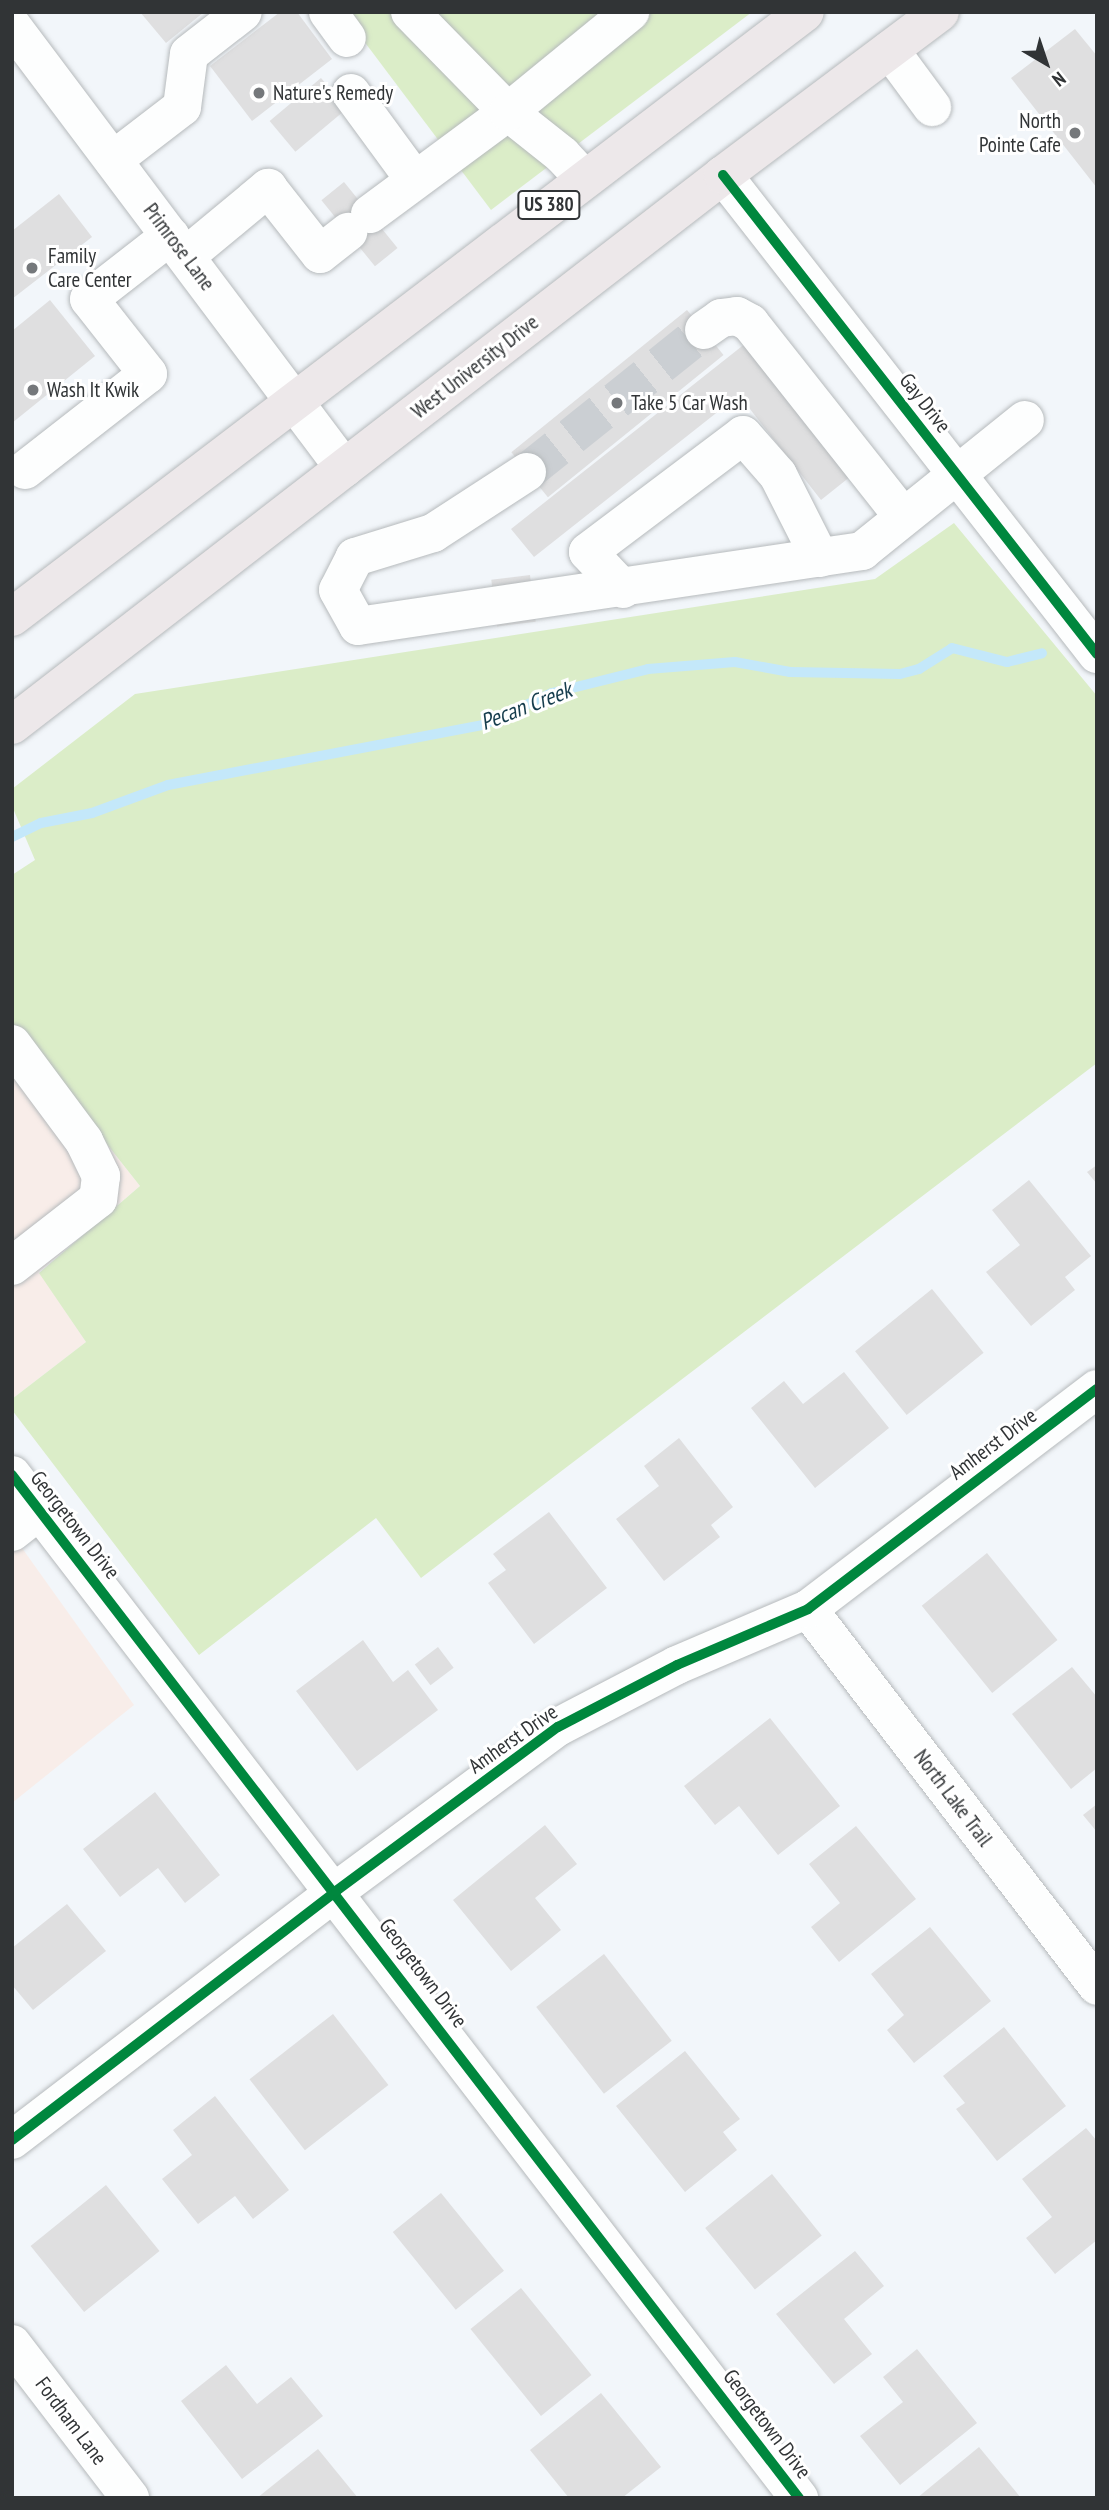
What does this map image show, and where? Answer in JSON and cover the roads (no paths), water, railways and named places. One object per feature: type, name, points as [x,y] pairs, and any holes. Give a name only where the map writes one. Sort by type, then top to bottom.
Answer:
[{"type":"main road","name":"US 380","points":[[13,615],[805,12]]},
{"type":"main road","name":"West University Drive","points":[[12,725],[723,175],[940,12]]},
{"type":"street","points":[[113,160],[182,107],[188,54],[243,12]]},
{"type":"street","points":[[410,12],[508,112],[562,155],[584,179]]},
{"type":"street","points":[[25,470],[148,374],[89,299],[268,188],[320,254],[414,178],[508,112],[630,12]]},
{"type":"street","name":"Primrose Lane","points":[[12,26],[295,399],[344,468]]},
{"type":"street","points":[[890,50],[932,107]]},
{"type":"street","points":[[351,93],[414,178]]},
{"type":"street","name":"Gay Drive","points":[[723,175],[1097,654]]},
{"type":"street","points":[[704,330],[721,318],[737,316],[750,323],[903,517]]},
{"type":"street","points":[[527,472],[433,533],[355,557],[338,590],[358,626],[547,602],[862,551],[1025,420]]},
{"type":"street","points":[[623,589],[587,552],[743,435],[778,475],[820,558]]},
{"type":"street","points":[[12,1044],[84,1141],[101,1176],[98,1199],[12,1266]]},
{"type":"street","name":"Amherst Drive","points":[[12,2140],[336,1891],[558,1727],[677,1665],[808,1609],[1097,1389]]},
{"type":"street","name":"Georgetown Drive","points":[[12,1475],[26,1521],[336,1891],[799,2498]]},
{"type":"street","name":"North Lake Trail","points":[[808,1609],[1097,1986]]},
{"type":"street","name":"Fordham Lane","points":[[12,2344],[130,2498]]},
{"type":"waterway","name":"Pecan Creek","points":[[12,837],[41,823],[92,813],[168,785],[483,725],[552,693],[648,669],[735,662],[790,672],[900,674],[919,669],[952,648],[1007,662],[1042,653]]},
{"type":"tunnel","points":[[527,472],[704,330]]},
{"type":"place","name":"Nature's Remedy","points":[[259,93]]},
{"type":"place","name":"North Pointe Cafe","points":[[1075,133]]},
{"type":"place","name":"Family Care Center","points":[[32,268]]},
{"type":"place","name":"Wash It Kwik","points":[[33,390]]},
{"type":"place","name":"Take 5 Car Wash","points":[[617,403]]}]
